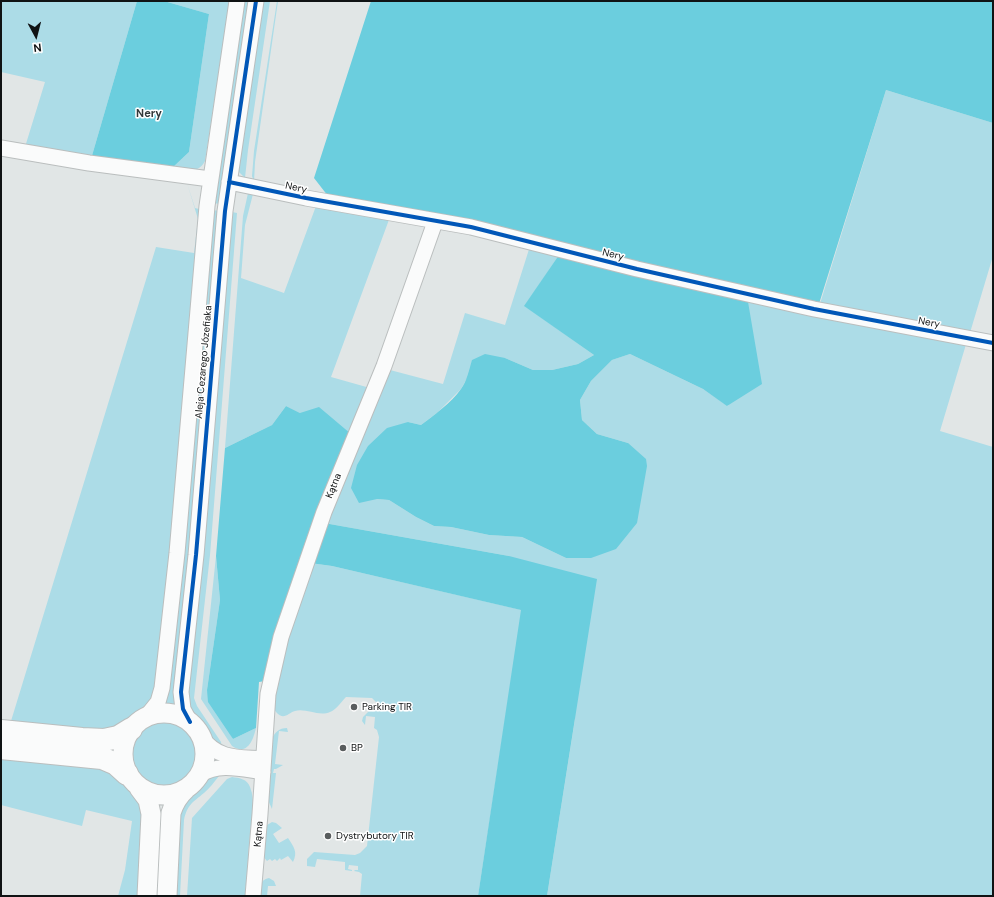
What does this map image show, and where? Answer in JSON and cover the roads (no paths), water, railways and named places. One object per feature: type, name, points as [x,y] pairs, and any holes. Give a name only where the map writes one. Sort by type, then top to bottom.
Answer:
[{"type":"highway","points":[[1,731],[104,740],[118,737],[138,723]]},
{"type":"highway","points":[[1,748],[102,758],[116,764],[133,781]]},
{"type":"main road","points":[[147,896],[151,814],[148,800],[133,781],[122,757],[124,743],[138,723],[155,714],[168,713],[181,716],[195,727],[202,738],[205,748],[205,759],[200,775],[193,784],[180,794],[171,813],[167,896]]},
{"type":"main road","points":[[133,781],[150,793],[165,796],[186,790]]},
{"type":"street","name":"Aleja Cezarego Józefiaka","points":[[138,723],[158,702],[162,688],[177,553],[200,277],[210,179],[237,1]]},
{"type":"street","name":"Aleja Cezarego Józefiaka","points":[[190,722],[183,709],[181,692],[196,555],[219,277],[229,182],[256,1]]},
{"type":"street","points":[[1,148],[89,163],[210,179]]},
{"type":"street","name":"Nery","points":[[229,182],[435,222],[471,227],[637,269],[814,309],[993,343]]},
{"type":"street","name":"Kątna","points":[[253,896],[269,686],[281,638],[324,512],[384,366],[435,222]]},
{"type":"street","points":[[202,738],[213,750],[221,754],[263,765]]},
{"type":"street","points":[[200,775],[216,767],[263,765]]},
{"type":"place","name":"Parking TIR","points":[[354,707]]},
{"type":"place","name":"BP","points":[[343,748]]},
{"type":"place","name":"Dystrybutory TIR","points":[[328,836]]},
{"type":"district","name":"Nery","points":[[149,114]]}]
